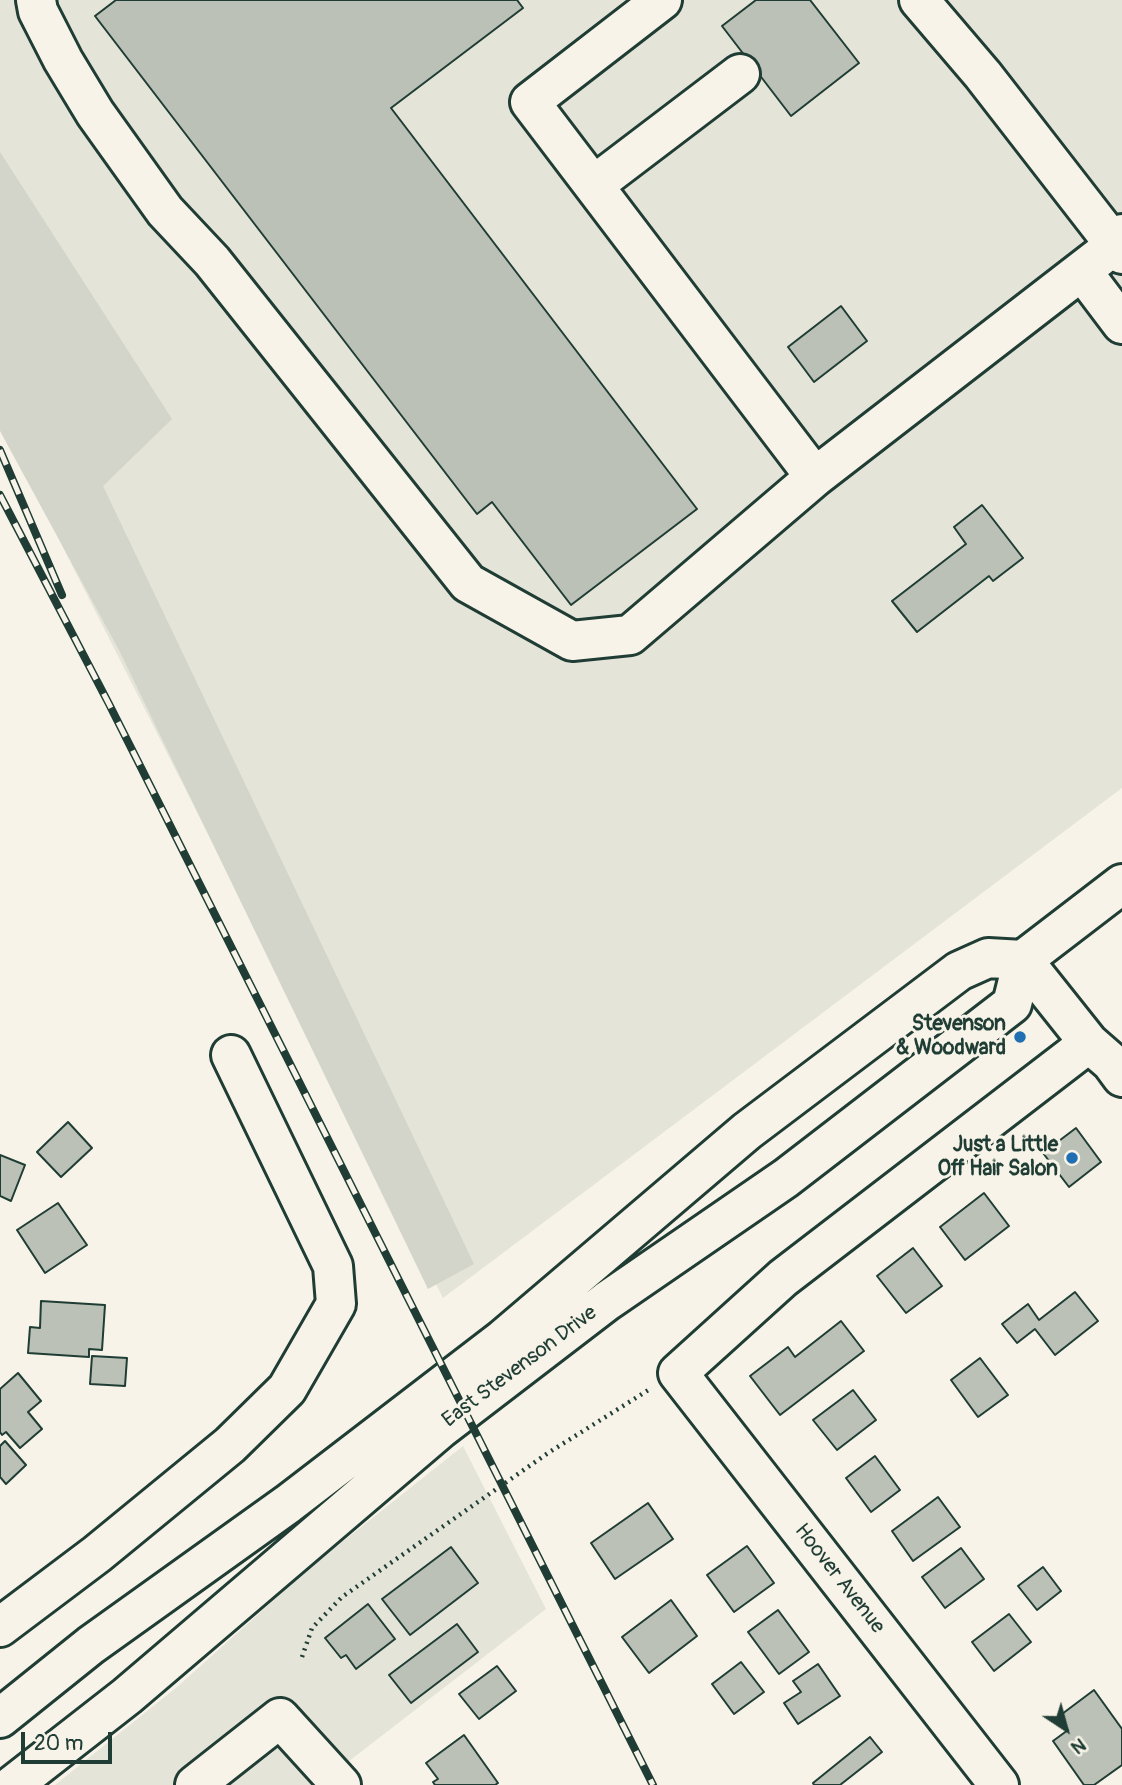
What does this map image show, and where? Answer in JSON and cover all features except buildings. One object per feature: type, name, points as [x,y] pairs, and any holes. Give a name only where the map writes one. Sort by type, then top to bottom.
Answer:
[{"type":"main road","points":[[36,0],[38,10],[63,60],[88,102],[165,211],[212,261],[468,583],[572,641],[630,635],[815,477],[1120,244],[919,0]]},
{"type":"main road","points":[[662,0],[530,102],[815,477]]},
{"type":"main road","points":[[594,185],[740,74]]},
{"type":"main road","points":[[1082,271],[1122,324]]},
{"type":"main road","points":[[1122,884],[1023,960],[1088,1043],[1111,1062],[1122,1077]]},
{"type":"main road","name":"East Stevenson Drive","points":[[0,1718],[91,1645],[288,1504],[503,1339],[747,1130],[959,971],[988,958],[1023,960],[1012,1004],[786,1178],[607,1301],[440,1429],[127,1696],[13,1785]]},
{"type":"main road","points":[[678,1373],[783,1278],[1088,1043]]},
{"type":"main road","points":[[0,1628],[97,1554],[230,1446],[287,1389],[336,1304],[333,1266],[231,1055]]},
{"type":"main road","name":"Hoover Avenue","points":[[678,1373],[999,1785]]},
{"type":"main road","points":[[195,1785],[280,1718],[341,1785]]},
{"type":"path","points":[[302,1657],[312,1628],[342,1597],[548,1453],[678,1373]]},
{"type":"shaded area","points":[[0,0],[1122,0],[1122,788],[443,1298],[0,423]]},
{"type":"shaded area","points":[[0,152],[172,419],[103,486],[474,1264],[428,1289],[120,652],[0,431]]},
{"type":"shaded area","points":[[463,1446],[546,1609],[318,1785],[55,1785],[177,1687],[312,1566]]},
{"type":"railway","points":[[0,450],[62,595]]},
{"type":"railway","points":[[0,495],[109,704],[653,1785]]},
{"type":"place","name":"Stevenson & Woodward","points":[[1020,1037]]},
{"type":"place","name":"Just a Little Off Hair Salon","points":[[1072,1158]]}]
